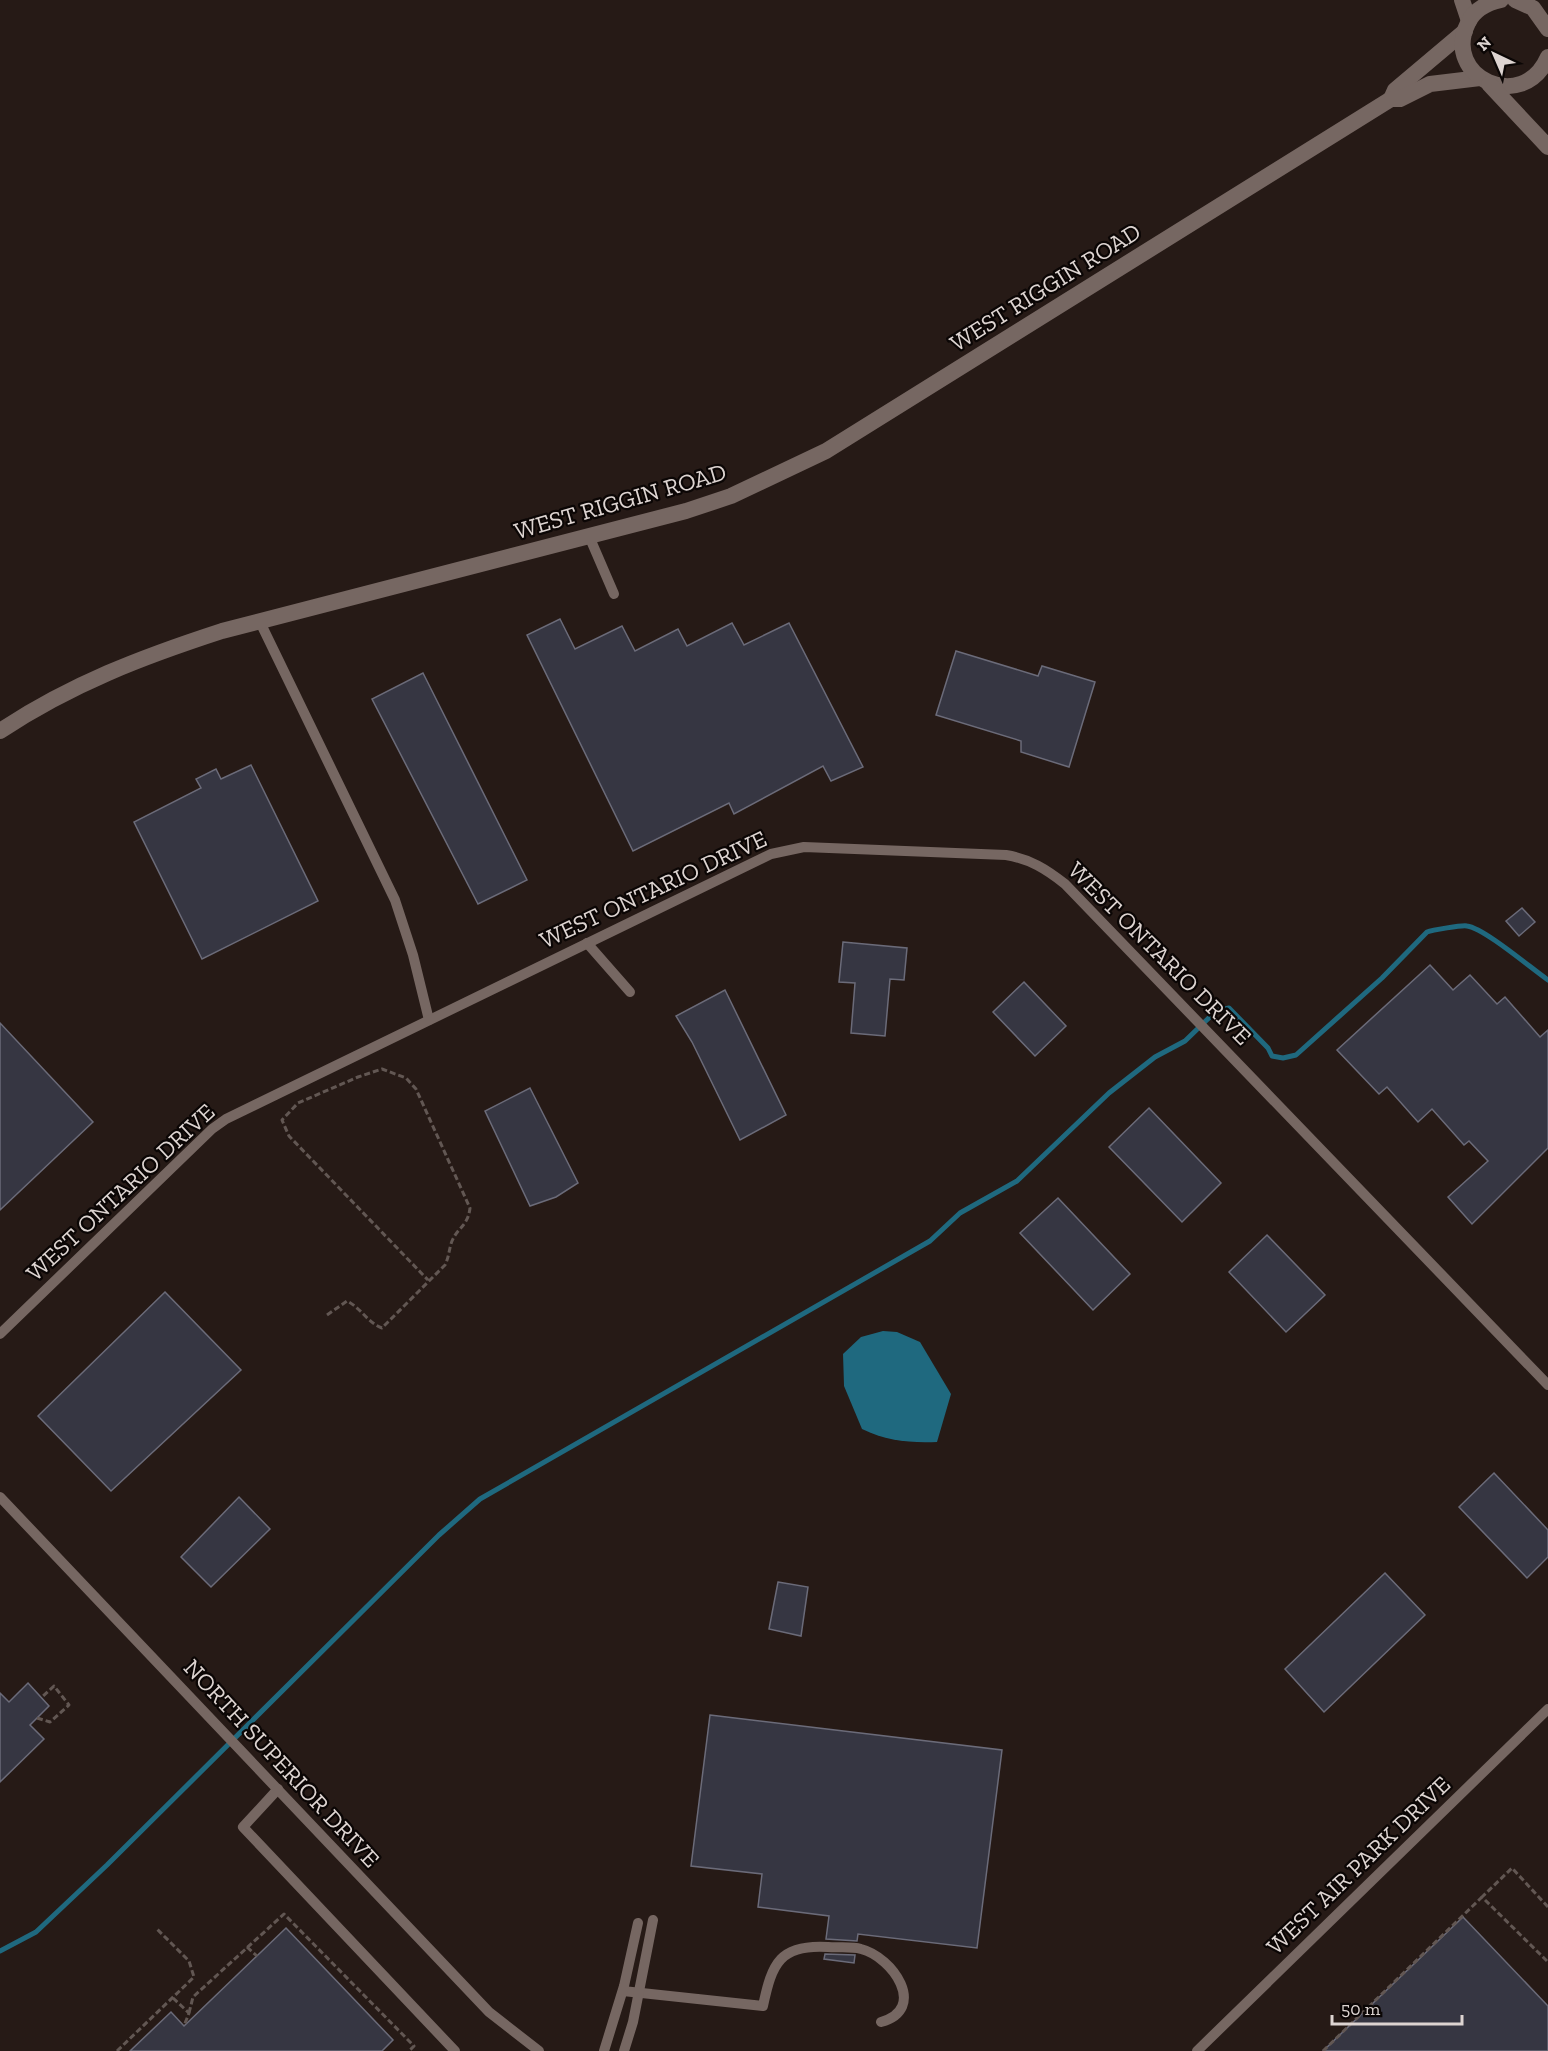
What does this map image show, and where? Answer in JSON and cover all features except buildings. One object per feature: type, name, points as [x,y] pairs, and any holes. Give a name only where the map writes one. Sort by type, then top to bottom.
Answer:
[{"type":"street","points":[[1462,0],[1467,26],[1463,41],[1467,62],[1548,147]]},
{"type":"street","name":"WEST RIGGIN ROAD","points":[[1391,99],[1395,90],[1467,26],[1484,6],[1501,0]]},
{"type":"street","points":[[1522,1],[1541,16],[1548,29]]},
{"type":"street","name":"WEST RIGGIN ROAD","points":[[0,731],[42,705],[109,670],[147,656],[260,622],[589,536],[731,496],[826,451],[1391,99],[1400,99],[1414,90],[1440,82],[1485,81],[1510,87],[1520,85],[1538,74],[1548,57]]},
{"type":"lane","points":[[589,536],[614,594]]},
{"type":"lane","points":[[260,622],[395,900],[413,956],[429,1020]]},
{"type":"lane","name":"WEST ONTARIO DRIVE","points":[[0,1334],[212,1129],[246,1108],[771,854],[804,847],[1006,855],[1037,863],[1065,884],[1548,1385]]},
{"type":"lane","points":[[587,943],[630,992]]},
{"type":"lane","name":"NORTH SUPERIOR DRIVE","points":[[0,1497],[489,2012],[538,2051]]},
{"type":"lane","name":"WEST AIR PARK DRIVE","points":[[1197,2051],[1548,1709]]},
{"type":"lane","points":[[278,1789],[243,1827],[455,2051]]},
{"type":"lane","points":[[624,2051],[652,1920]]},
{"type":"lane","points":[[604,2051],[623,1991],[638,1923]]},
{"type":"lane","points":[[623,1991],[763,2006],[769,1979],[776,1966],[789,1952],[805,1946],[861,1949],[886,1963],[902,1985],[901,2011],[896,2018],[881,2022]]},
{"type":"path","points":[[327,1315],[347,1301],[356,1305],[374,1325],[382,1328],[410,1303],[428,1280],[445,1265],[451,1253],[451,1243],[468,1221],[470,1208],[416,1089],[406,1078],[382,1069],[358,1077],[289,1109],[282,1120],[289,1136],[428,1280]]},
{"type":"path","points":[[37,1718],[50,1722],[69,1705],[54,1686],[41,1698]]},
{"type":"path","points":[[1323,2051],[1512,1868],[1548,1907]]},
{"type":"path","points":[[1482,1897],[1548,1962]]},
{"type":"path","points":[[184,2026],[193,1997],[284,1914],[414,2046],[409,2051]]},
{"type":"path","points":[[117,2051],[194,1977],[189,1961],[156,1928]]},
{"type":"path","points":[[247,1947],[257,1956]]},
{"type":"path","points":[[173,1998],[189,2013]]},
{"type":"water","points":[[883,1331],[897,1332],[920,1342],[951,1394],[937,1442],[898,1440],[862,1429],[844,1386],[843,1354],[861,1337]]},
{"type":"waterway","points":[[0,1951],[36,1932],[107,1865],[439,1535],[480,1499],[930,1241],[960,1213],[1017,1181],[1109,1093],[1155,1057],[1185,1041],[1216,1011],[1229,1008],[1268,1048],[1272,1056],[1283,1058],[1296,1055],[1382,978],[1427,932],[1459,926],[1475,928],[1485,934],[1548,980]]}]
